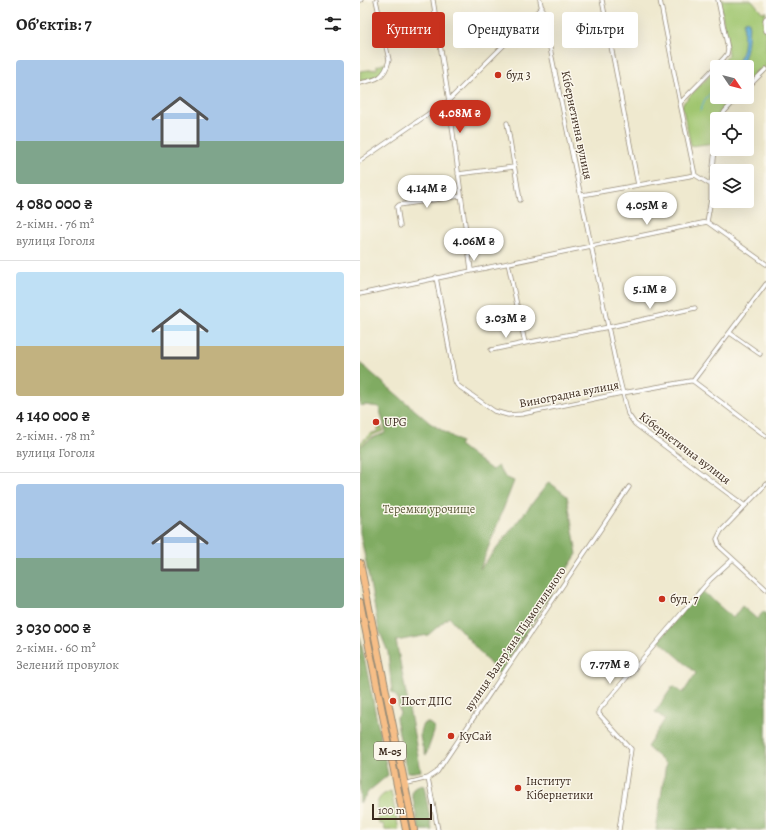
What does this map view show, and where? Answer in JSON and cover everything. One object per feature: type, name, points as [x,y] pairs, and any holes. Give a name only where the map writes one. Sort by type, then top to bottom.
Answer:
[{"type":"highway","name":"М-05","points":[[360,563],[414,830]]},
{"type":"highway","name":"М-05","points":[[360,602],[406,830]]},
{"type":"street","points":[[360,83],[377,79],[382,76],[389,60],[376,0]]},
{"type":"street","points":[[433,0],[471,270]]},
{"type":"street","name":"Кібернетична вулиця","points":[[540,0],[582,195],[591,246],[628,414],[635,424],[745,506]]},
{"type":"street","points":[[602,0],[638,185]]},
{"type":"street","points":[[660,0],[695,175]]},
{"type":"street","points":[[680,103],[723,60],[727,54],[728,49],[718,0]]},
{"type":"street","points":[[360,162],[448,101],[542,7]]},
{"type":"street","points":[[766,18],[766,31]]},
{"type":"street","points":[[754,81],[766,69]]},
{"type":"street","points":[[724,112],[732,104]]},
{"type":"street","points":[[507,123],[520,200]]},
{"type":"street","points":[[458,174],[514,167]]},
{"type":"street","points":[[582,195],[695,175],[710,184]]},
{"type":"street","points":[[400,226],[397,207],[399,205],[460,196]]},
{"type":"street","points":[[707,222],[710,205]]},
{"type":"street","points":[[360,294],[436,277],[707,222],[766,264]]},
{"type":"street","points":[[508,263],[525,343]]},
{"type":"street","name":"Виноградна вулиця","points":[[436,277],[455,381],[457,385],[494,411],[508,415],[522,414],[623,393],[694,381]]},
{"type":"street","points":[[766,284],[694,381],[766,436]]},
{"type":"street","points":[[491,350],[609,327],[695,308]]},
{"type":"street","points":[[730,333],[760,354]]},
{"type":"street","points":[[766,484],[721,531],[718,542],[720,547],[766,589]]},
{"type":"street","name":"вулиця Валерʼяна Підмогильного","points":[[404,784],[428,778],[437,772],[629,487]]},
{"type":"street","points":[[619,830],[631,749],[599,714],[599,710],[710,580],[733,558]]},
{"type":"street","points":[[428,778],[438,830]]},
{"type":"green space","points":[[720,0],[752,0],[762,12],[766,12],[763,23],[766,34],[766,67],[754,79],[754,60],[724,60],[728,55]]},
{"type":"green space","points":[[386,63],[380,74],[370,79],[360,81],[360,71],[377,69],[377,66]]},
{"type":"green space","points":[[710,75],[710,104],[729,104],[723,112],[710,112],[710,144],[691,146],[682,105]]},
{"type":"green space","name":"Теремки урочище","points":[[360,363],[430,423],[461,442],[459,445],[492,470],[498,466],[505,477],[514,481],[480,569],[549,482],[567,496],[577,554],[499,674],[449,617],[428,635],[396,641],[421,771],[407,773],[396,718],[400,714],[397,697],[392,693],[388,652],[379,630],[360,532],[360,447],[372,438],[385,433],[385,428],[379,407],[365,405],[360,406]]},
{"type":"green space","points":[[382,427],[383,431],[373,435],[360,446],[360,443],[370,434],[378,431],[378,428]]},
{"type":"green space","points":[[701,590],[733,618],[742,606],[757,619],[764,611],[766,613],[766,830],[656,830],[666,764],[647,747],[665,719],[655,712],[673,686],[683,693],[696,673],[659,640]]},
{"type":"green space","points":[[360,637],[388,775],[368,792],[360,803]]},
{"type":"green space","points":[[424,723],[429,723],[434,727],[434,732],[426,755],[420,735],[420,731]]},
{"type":"green space","points":[[421,785],[424,786],[432,830],[419,830],[412,793],[413,789]]},
{"type":"green space","points":[[391,791],[399,830],[385,830],[383,824],[379,824],[377,804],[381,796]]},
{"type":"water","points":[[747,20],[749,22],[748,40],[745,57],[743,60],[739,60],[744,40],[744,22]]},
{"type":"waterway","points":[[700,111],[705,99],[710,94]]},
{"type":"place","name":"буд 3","points":[[498,75]]},
{"type":"place","name":"UPG","points":[[376,422]]},
{"type":"place","name":"буд. 7","points":[[662,599]]},
{"type":"place","name":"Пост ДПС","points":[[393,701]]},
{"type":"place","name":"КуСай","points":[[451,736]]},
{"type":"place","name":"Інститут Кібернетики","points":[[518,788]]}]
